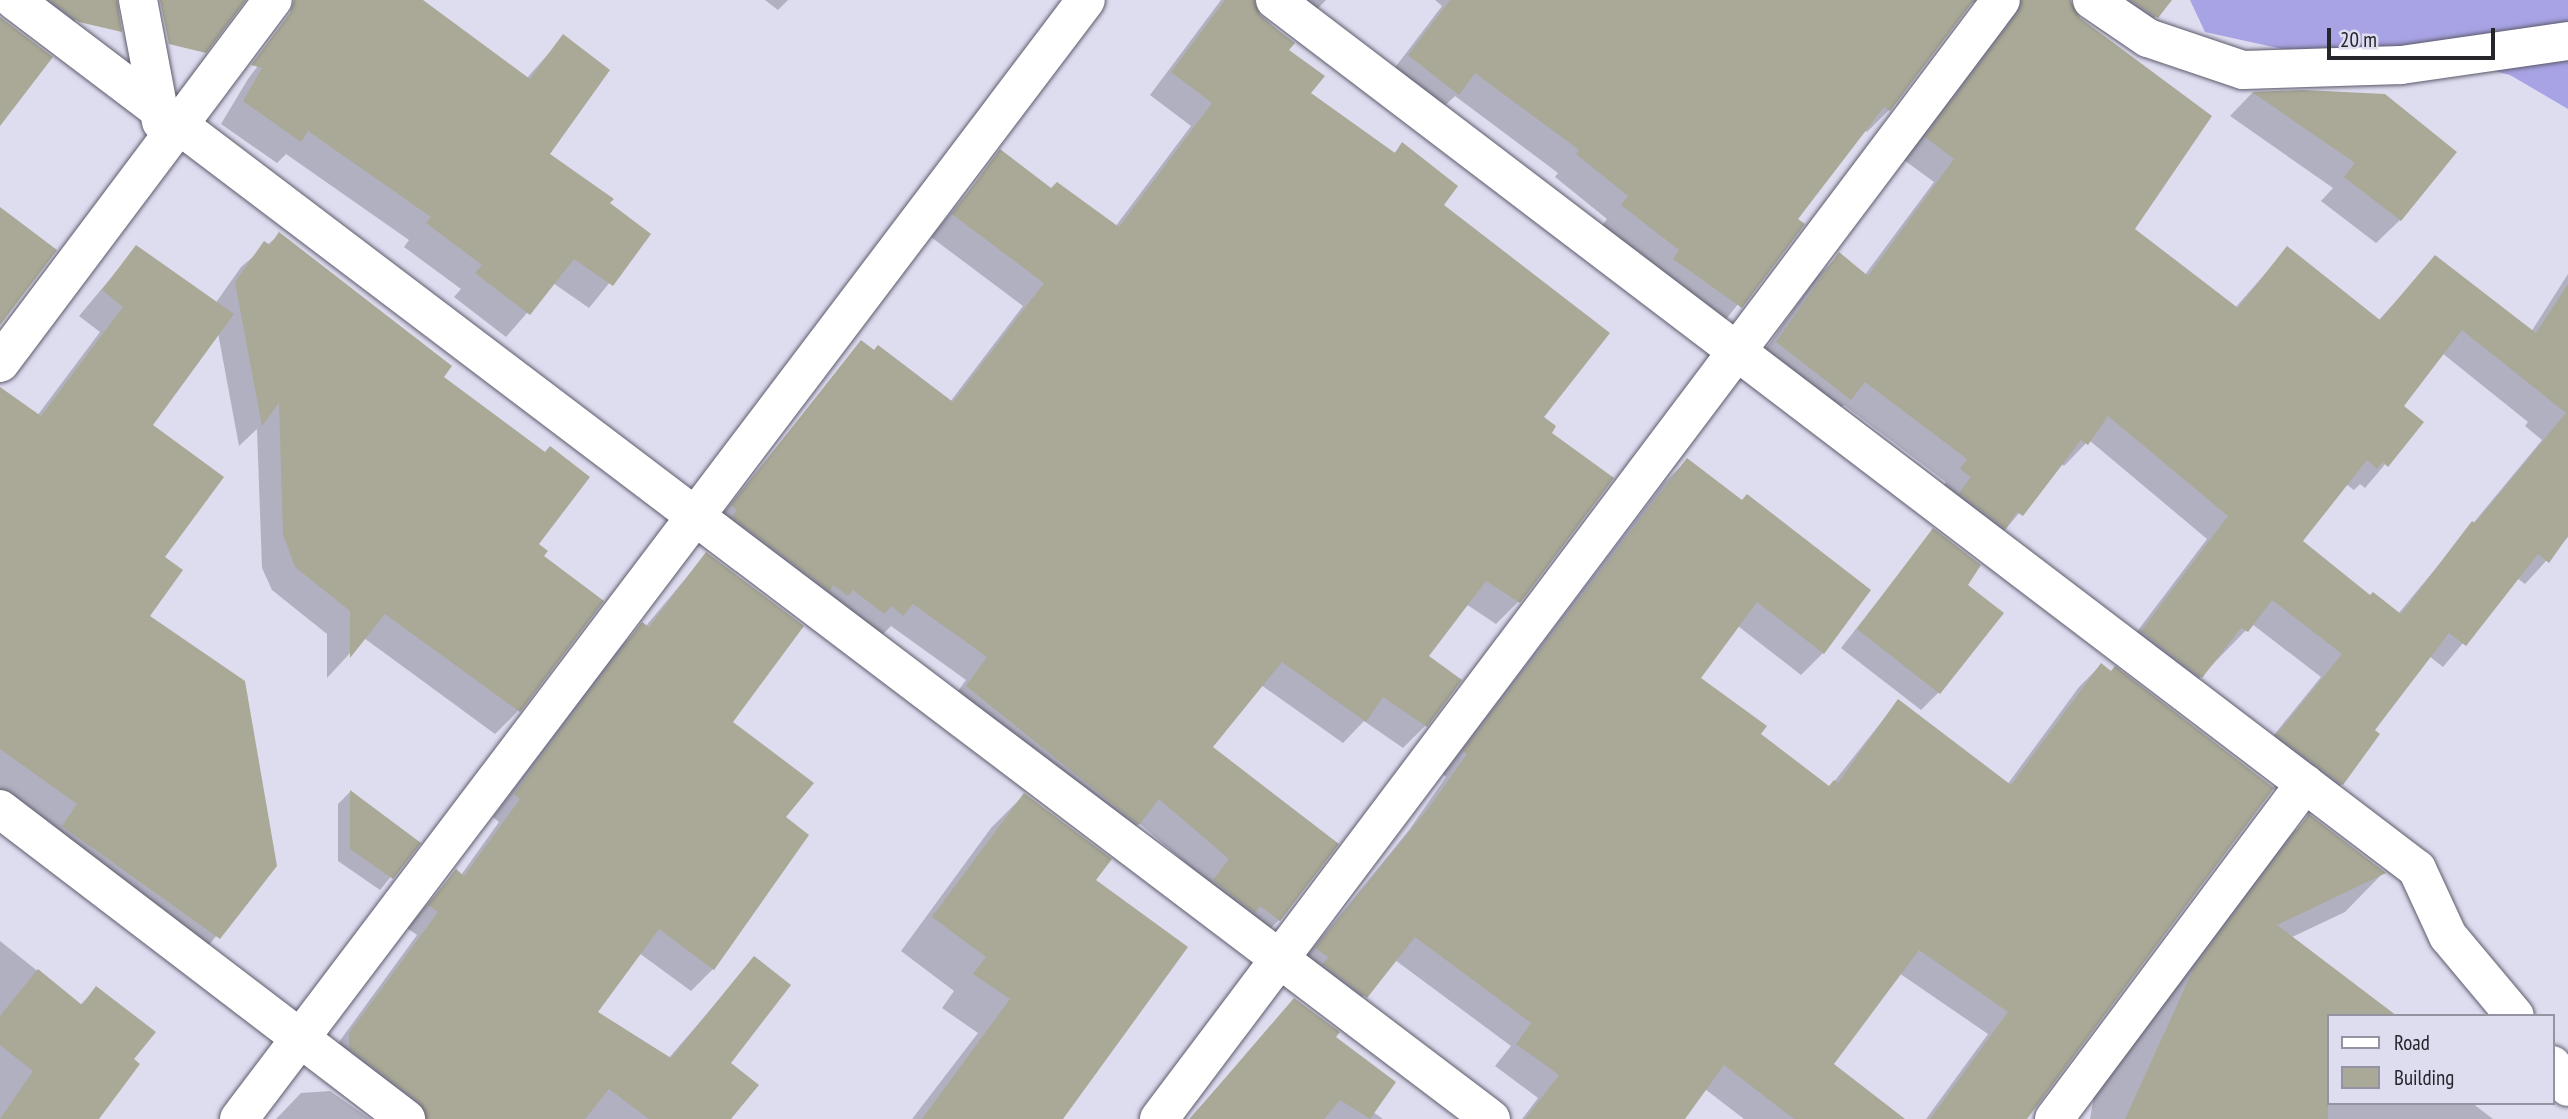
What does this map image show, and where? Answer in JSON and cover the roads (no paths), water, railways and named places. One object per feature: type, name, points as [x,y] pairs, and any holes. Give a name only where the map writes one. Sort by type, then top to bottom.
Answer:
[{"type":"street","points":[[14,0],[168,126],[696,515],[1491,1119]]},
{"type":"street","points":[[138,0],[168,126]]},
{"type":"street","points":[[0,363],[168,126],[273,0]]},
{"type":"street","points":[[239,1119],[1086,0]]},
{"type":"street","points":[[1275,0],[2417,869],[2448,936],[2513,1014]]},
{"type":"street","points":[[1159,1119],[1735,350],[2001,0]]},
{"type":"street","points":[[2092,0],[2148,37],[2243,70],[2401,65],[2568,41]]},
{"type":"street","points":[[2054,1119],[2305,783]]},
{"type":"street","points":[[0,809],[406,1119]]},
{"type":"street","points":[[2554,1068],[2568,1087]]}]
